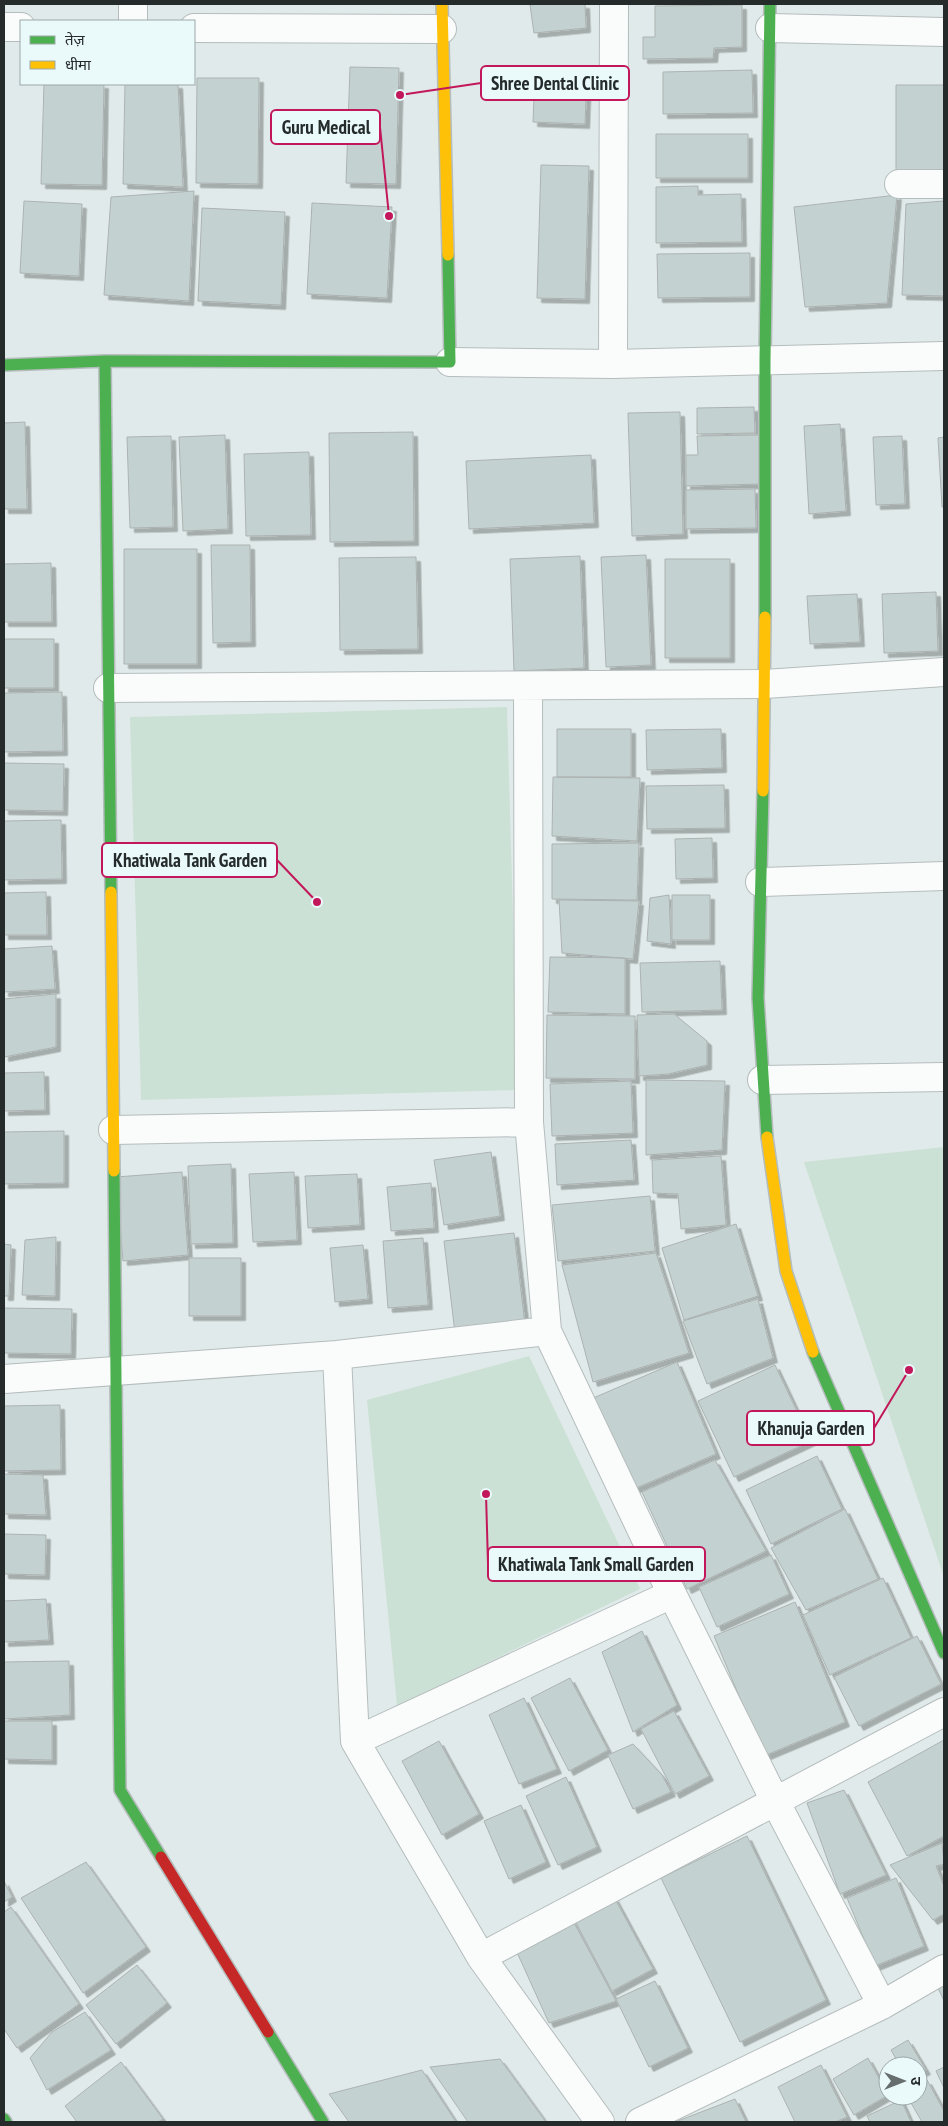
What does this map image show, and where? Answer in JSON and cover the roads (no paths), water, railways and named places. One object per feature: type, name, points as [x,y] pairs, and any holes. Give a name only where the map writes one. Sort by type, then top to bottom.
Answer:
[{"type":"street","points":[[133,4],[133,20]]},
{"type":"street","points":[[613,364],[614,4]]},
{"type":"street","points":[[944,32],[770,16],[765,360],[765,684],[758,998],[768,1155],[786,1271],[812,1349],[944,1653]]},
{"type":"street","points":[[195,28],[442,17],[450,362]]},
{"type":"street","points":[[4,27],[20,27]]},
{"type":"street","points":[[899,184],[944,184]]},
{"type":"street","points":[[4,365],[105,361],[613,364],[944,356]]},
{"type":"street","points":[[105,361],[120,1790],[323,2122]]},
{"type":"street","points":[[108,688],[765,684],[944,672]]},
{"type":"street","points":[[528,686],[529,1122],[547,1331],[672,1594],[775,1801],[882,2006]]},
{"type":"street","points":[[760,882],[944,876]]},
{"type":"street","points":[[762,1080],[944,1077]]},
{"type":"street","points":[[113,1130],[529,1122]]},
{"type":"street","points":[[4,1379],[337,1355],[547,1331]]},
{"type":"street","points":[[337,1355],[355,1740],[481,1957],[600,2122]]},
{"type":"street","points":[[355,1740],[672,1594]]},
{"type":"street","points":[[481,1957],[944,1712]]},
{"type":"street","points":[[640,2122],[882,2006],[944,1969]]},
{"type":"place","name":"Shree Dental Clinic","points":[[400,95]]},
{"type":"place","name":"Guru Medical","points":[[389,216]]},
{"type":"place","name":"Khatiwala Tank Garden","points":[[317,902]]},
{"type":"place","name":"Khanuja Garden","points":[[909,1370]]},
{"type":"place","name":"Khatiwala Tank Small Garden","points":[[486,1494]]}]
